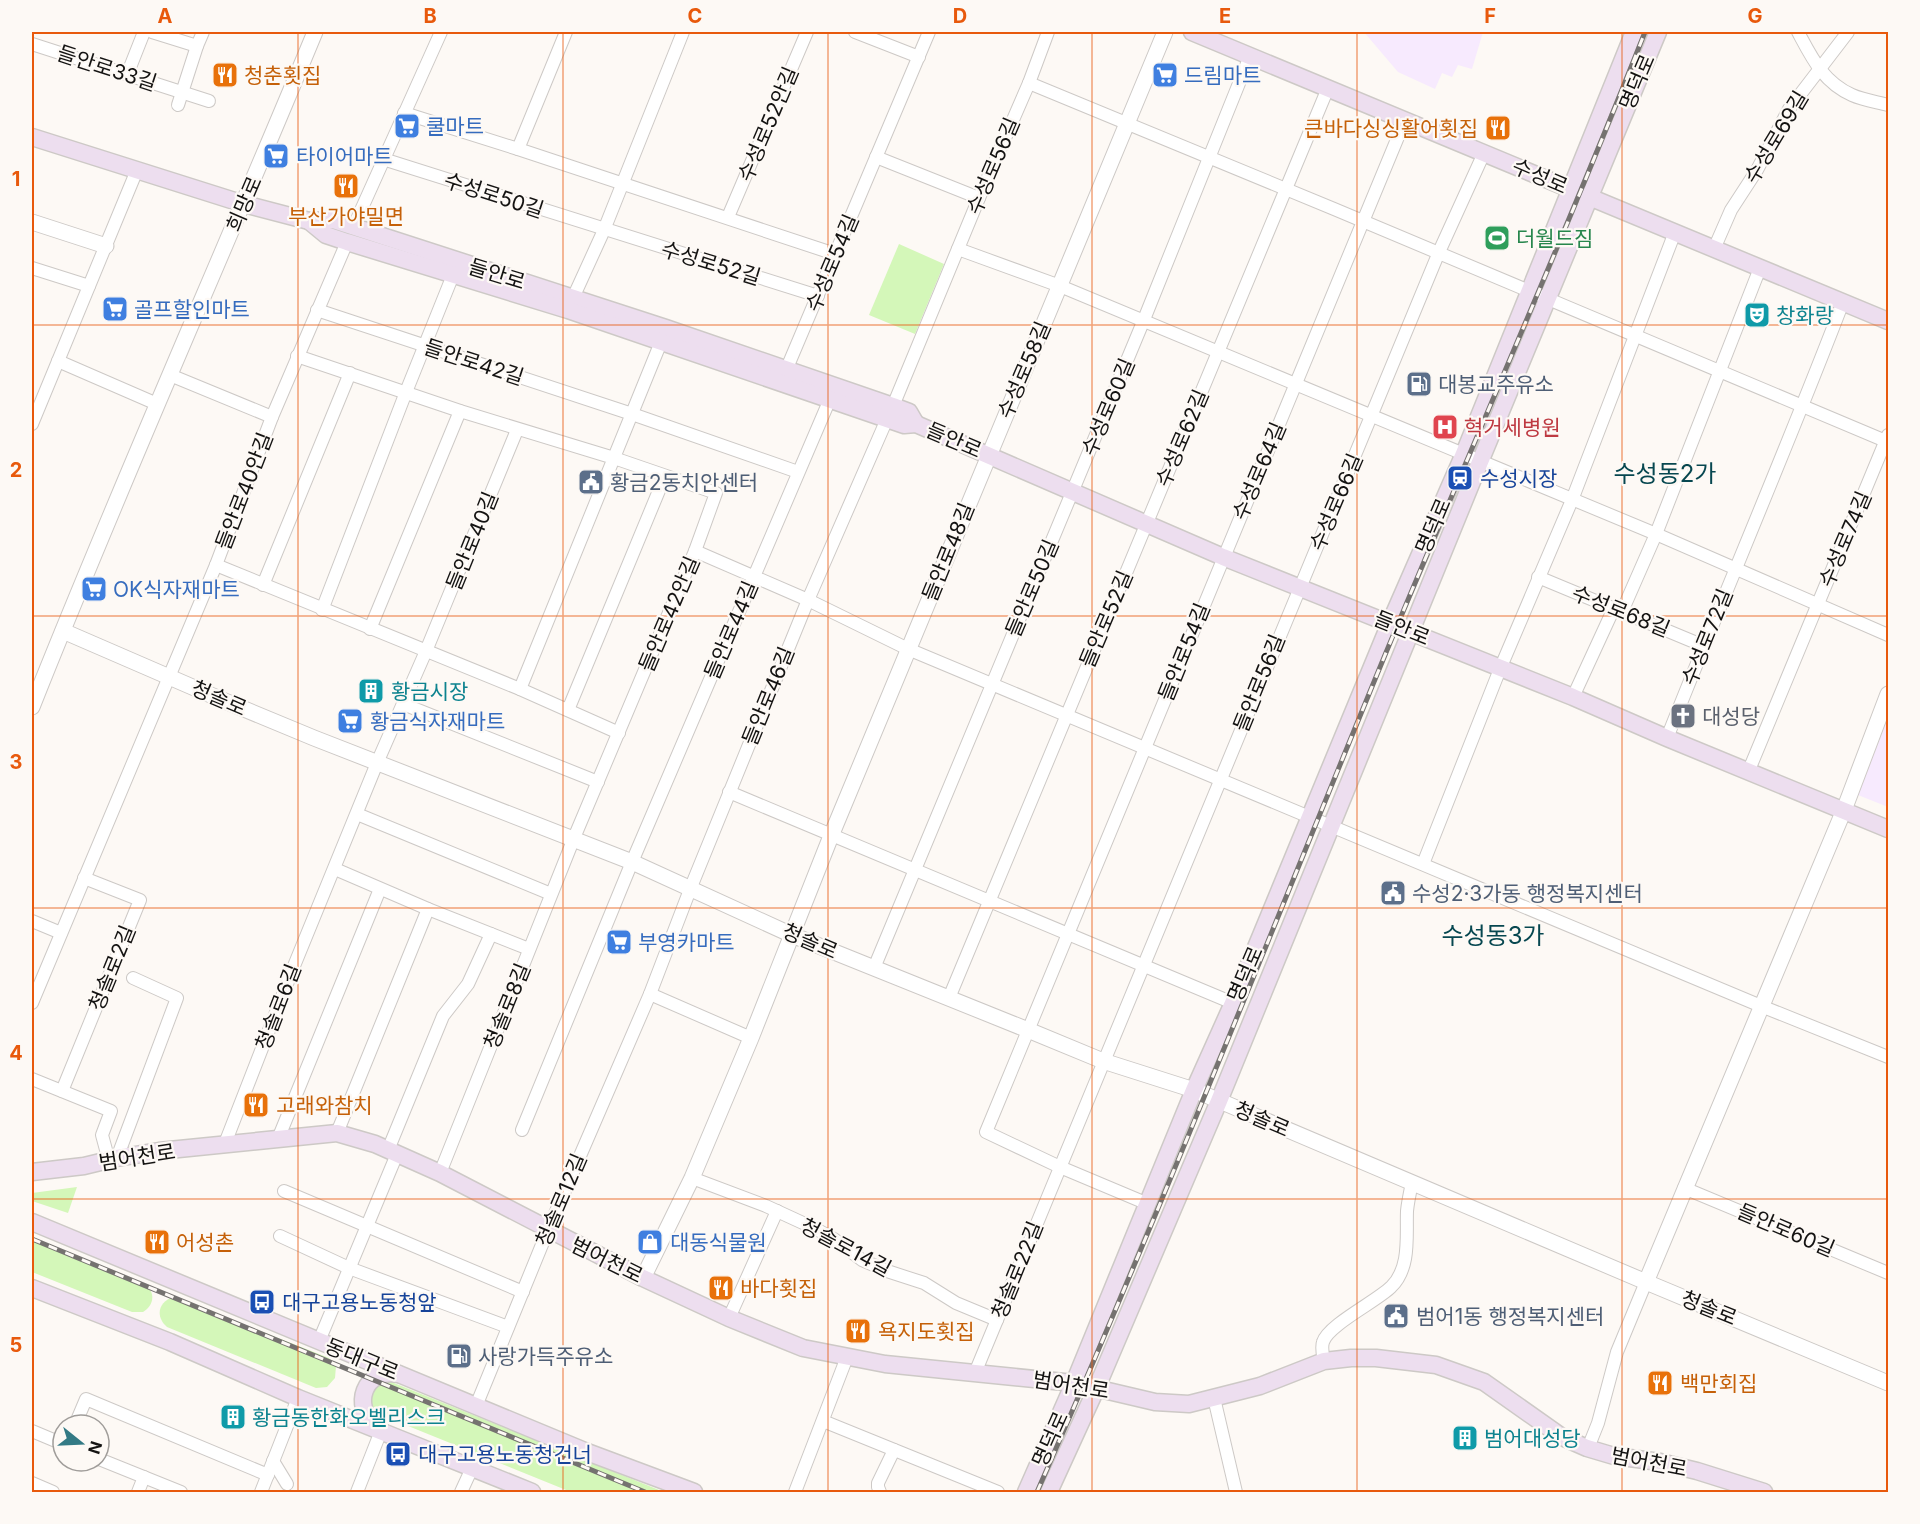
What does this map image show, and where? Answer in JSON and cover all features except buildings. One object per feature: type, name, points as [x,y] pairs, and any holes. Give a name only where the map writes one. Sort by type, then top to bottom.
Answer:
[{"type":"main road","name":"수성로","points":[[1192,32],[1888,321]]},
{"type":"main road","name":"명덕로","points":[[1026,1492],[1074,1383],[1390,623],[1463,456],[1634,32]]},
{"type":"main road","name":"명덕로","points":[[1049,1492],[1097,1387],[1219,1101],[1658,32]]},
{"type":"main road","name":"들안로","points":[[32,136],[244,204],[309,221],[333,220],[350,235],[453,275],[568,310],[830,399],[890,412],[909,412],[916,424],[1223,557],[1573,697],[1888,829]]},
{"type":"main road","name":"들안로","points":[[350,235],[573,298],[787,369],[890,412]]},
{"type":"main road","name":"범어천로","points":[[32,1172],[84,1166],[159,1151],[337,1133],[375,1144],[440,1173],[643,1278],[729,1318],[803,1348],[885,1364],[1074,1383],[1155,1402],[1190,1404],[1260,1386],[1324,1361],[1376,1358],[1437,1365],[1484,1382],[1562,1437],[1588,1448],[1614,1456],[1660,1462],[1687,1469],[1738,1489],[1764,1492]]},
{"type":"main road","name":"동대구로","points":[[32,1222],[587,1452],[688,1491]]},
{"type":"main road","points":[[32,1288],[170,1342],[298,1398],[532,1492]]},
{"type":"main road","points":[[381,1431],[364,1413],[365,1391],[368,1384],[380,1375],[387,1373],[402,1375]]},
{"type":"street","points":[[127,75],[144,32]]},
{"type":"street","points":[[152,32],[197,46]]},
{"type":"street","points":[[178,105],[203,32]]},
{"type":"street","name":"희망로","points":[[32,707],[35,686],[63,631],[315,32]]},
{"type":"street","points":[[441,32],[297,356],[517,430],[614,458]]},
{"type":"street","points":[[518,149],[566,32]]},
{"type":"street","points":[[573,298],[604,230],[683,32]]},
{"type":"street","name":"수성로52안길","points":[[728,218],[807,32]]},
{"type":"street","points":[[855,32],[919,57]]},
{"type":"street","name":"수성로54길","points":[[787,369],[929,32]]},
{"type":"street","name":"수성로56길","points":[[890,412],[1029,83],[1048,32]]},
{"type":"street","name":"수성로58길","points":[[988,454],[1165,32]]},
{"type":"street","points":[[1798,32],[1820,71],[1838,86],[1853,96],[1888,105]]},
{"type":"street","name":"수성로69길","points":[[1714,249],[1731,210],[1757,170],[1789,110],[1848,32]]},
{"type":"street","name":"들안로33길","points":[[32,44],[209,100]]},
{"type":"street","name":"수성로60길","points":[[1072,492],[1211,157],[1250,56]]},
{"type":"street","points":[[1029,83],[1439,252],[1803,406],[1888,439]]},
{"type":"street","name":"수성로62길","points":[[1146,524],[1328,88]]},
{"type":"street","points":[[404,113],[835,254]]},
{"type":"street","name":"수성로64길","points":[[1223,557],[1405,120]]},
{"type":"street","name":"수성로66길","points":[[1299,587],[1439,252],[1484,153]]},
{"type":"street","points":[[876,157],[979,198]]},
{"type":"street","name":"수성로50길","points":[[383,159],[604,230]]},
{"type":"street","points":[[32,424],[137,170]]},
{"type":"street","points":[[32,222],[106,246]]},
{"type":"street","name":"수성로52길","points":[[604,230],[818,296]]},
{"type":"street","points":[[1423,864],[1500,669],[1572,500],[1675,232]]},
{"type":"street","points":[[958,249],[1060,286],[1463,456],[1656,534],[1734,570]]},
{"type":"street","points":[[32,268],[89,286]]},
{"type":"street","points":[[1573,697],[1614,608],[1624,607],[1656,534],[1760,268]]},
{"type":"street","points":[[322,610],[453,275]]},
{"type":"street","name":"수성로72길","points":[[1667,738],[1803,406],[1843,302]]},
{"type":"street","name":"들안로42길","points":[[317,310],[632,414],[798,472]]},
{"type":"street","points":[[520,689],[661,342]]},
{"type":"street","name":"들안로40안길","points":[[169,676],[216,565],[297,356]]},
{"type":"street","points":[[58,361],[157,404]]},
{"type":"street","points":[[264,585],[350,374]]},
{"type":"street","points":[[170,375],[272,417]]},
{"type":"street","name":"들안로44길","points":[[632,862],[830,399]]},
{"type":"street","points":[[370,629],[460,411]]},
{"type":"street","name":"들안로46길","points":[[691,887],[808,600],[890,412]]},
{"type":"street","name":"들안로40길","points":[[426,651],[517,430]]},
{"type":"street","name":"수성로74길","points":[[1749,770],[1817,603],[1888,439]]},
{"type":"street","name":"들안로48길","points":[[792,935],[988,454]]},
{"type":"street","name":"들안로42안길","points":[[574,838],[695,551],[716,494],[614,458]]},
{"type":"street","points":[[568,710],[665,476]]},
{"type":"street","name":"들안로50길","points":[[874,968],[1072,492]]},
{"type":"street","name":"들안로52길","points":[[949,998],[1146,524]]},
{"type":"street","points":[[695,551],[808,600],[908,649],[1888,1058]]},
{"type":"street","name":"들안로54길","points":[[1060,1167],[986,1132],[1223,557]]},
{"type":"street","points":[[216,565],[520,689],[619,733]]},
{"type":"street","name":"수성로72길","points":[[1734,570],[1817,603]]},
{"type":"street","name":"수성로68길","points":[[1538,577],[1704,646]]},
{"type":"street","name":"들안로56길","points":[[1103,1061],[1299,587]]},
{"type":"street","name":"수성로74길","points":[[1817,603],[1888,635]]},
{"type":"street","name":"청솔로","points":[[63,631],[220,699],[377,763],[632,862],[792,935],[1103,1061],[1194,1090],[1888,1383]]},
{"type":"street","points":[[377,763],[426,651]]},
{"type":"street","points":[[32,1003],[169,676]]},
{"type":"street","points":[[1588,1448],[1598,1423],[1617,1352],[1844,810],[1888,694]]},
{"type":"street","points":[[403,704],[598,782]]},
{"type":"street","name":"청솔로6길","points":[[224,1146],[377,763]]},
{"type":"street","points":[[729,792],[1233,1003]]},
{"type":"street","points":[[357,814],[551,894]]},
{"type":"street","name":"청솔로8길","points":[[440,1173],[574,838]]},
{"type":"street","points":[[522,1130],[632,862]]},
{"type":"street","points":[[335,869],[529,949]]},
{"type":"street","name":"청솔로2길","points":[[62,1091],[140,900],[84,878]]},
{"type":"street","name":"청솔로12길","points":[[476,1406],[548,1230],[650,994],[691,887]]},
{"type":"street","points":[[278,1139],[380,889]]},
{"type":"street","points":[[337,1133],[428,909]]},
{"type":"street","points":[[32,921],[61,933]]},
{"type":"street","points":[[319,1341],[366,1226],[443,1016],[468,984],[491,934]]},
{"type":"street","points":[[643,1278],[692,1179],[792,935]]},
{"type":"street","points":[[113,1160],[177,998],[133,978]]},
{"type":"street","points":[[650,994],[751,1038]]},
{"type":"street","name":"청솔로22길","points":[[975,1373],[1103,1061]]},
{"type":"street","points":[[32,1079],[111,1111],[102,1135],[113,1160]]},
{"type":"street","points":[[1060,1167],[1148,1204]]},
{"type":"street","name":"청솔로14길","points":[[692,1179],[777,1211],[834,1239],[862,1260],[886,1271],[924,1283],[956,1303],[997,1320]]},
{"type":"street","points":[[1324,1361],[1322,1349],[1324,1339],[1333,1329],[1392,1286],[1396,1280],[1406,1251],[1408,1202],[1412,1183]]},
{"type":"street","name":"들안로60길","points":[[1684,1188],[1888,1273]]},
{"type":"street","points":[[284,1191],[523,1292]]},
{"type":"street","points":[[729,1318],[777,1211]]},
{"type":"street","points":[[279,1236],[349,1268],[508,1327]]},
{"type":"street","points":[[795,1492],[847,1357]]},
{"type":"street","points":[[261,1492],[298,1398]]},
{"type":"street","points":[[1214,1398],[1238,1492]]},
{"type":"street","points":[[80,1413],[86,1399],[268,1475]]},
{"type":"street","points":[[823,1421],[998,1492]]},
{"type":"street","points":[[32,1431],[51,1439]]},
{"type":"street","points":[[357,1492],[381,1431]]},
{"type":"street","points":[[875,1486],[894,1450]]},
{"type":"street","points":[[273,1461],[287,1484]]},
{"type":"street","points":[[111,1464],[181,1492]]},
{"type":"street","points":[[461,1492],[472,1468]]},
{"type":"street","points":[[138,1492],[144,1477]]},
{"type":"street","points":[[32,1483],[53,1492]]},
{"type":"shaded area","points":[[1364,32],[1483,32],[1472,69],[1458,65],[1452,77],[1442,73],[1435,89],[1398,72]]},
{"type":"shaded area","points":[[1888,718],[1888,807],[1858,795]]},
{"type":"green space","points":[[899,244],[944,264],[915,334],[869,315]]},
{"type":"green space","points":[[77,1187],[68,1213],[32,1201],[32,1193]]},
{"type":"green space","points":[[32,1238],[145,1284],[152,1295],[150,1306],[143,1312],[132,1312],[32,1272]]},
{"type":"green space","points":[[174,1297],[329,1358],[336,1366],[335,1378],[327,1387],[316,1388],[167,1327],[161,1319],[160,1310],[164,1302]]},
{"type":"green space","points":[[389,1381],[664,1492],[571,1492],[372,1411],[369,1391],[372,1386]]},
{"type":"railway","points":[[1037,1492],[1170,1180],[1385,655],[1582,188],[1645,32]]},
{"type":"railway","points":[[32,1239],[645,1492]]},
{"type":"place","name":"청춘횟집","points":[[225,75]]},
{"type":"place","name":"드림마트","points":[[1165,75]]},
{"type":"place","name":"쿨마트","points":[[407,126]]},
{"type":"place","name":"큰바다싱싱활어횟집","points":[[1498,128]]},
{"type":"place","name":"타이어마트","points":[[276,156]]},
{"type":"place","name":"부산가야밀면","points":[[346,186]]},
{"type":"place","name":"더월드짐","points":[[1497,238]]},
{"type":"place","name":"골프할인마트","points":[[115,309]]},
{"type":"place","name":"창화랑","points":[[1757,315]]},
{"type":"place","name":"대봉교주유소","points":[[1419,384]]},
{"type":"place","name":"혁거세병원","points":[[1445,427]]},
{"type":"place","name":"수성시장","points":[[1460,478]]},
{"type":"place","name":"황금2동치안센터","points":[[591,482]]},
{"type":"place","name":"OK식자재마트","points":[[94,589]]},
{"type":"place","name":"황금시장","points":[[371,691]]},
{"type":"place","name":"대성당","points":[[1683,716]]},
{"type":"place","name":"황금식자재마트","points":[[350,721]]},
{"type":"place","name":"수성2·3가동 행정복지센터","points":[[1393,893]]},
{"type":"place","name":"부영카마트","points":[[619,942]]},
{"type":"place","name":"고래와참치","points":[[256,1105]]},
{"type":"place","name":"어성촌","points":[[157,1242]]},
{"type":"place","name":"대동식물원","points":[[650,1242]]},
{"type":"place","name":"바다횟집","points":[[721,1288]]},
{"type":"place","name":"대구고용노동청앞","points":[[262,1302]]},
{"type":"place","name":"범어1동 행정복지센터","points":[[1396,1316]]},
{"type":"place","name":"욕지도횟집","points":[[858,1331]]},
{"type":"place","name":"사랑가득주유소","points":[[459,1356]]},
{"type":"place","name":"백만회집","points":[[1660,1383]]},
{"type":"place","name":"황금동한화오벨리스크","points":[[233,1417]]},
{"type":"place","name":"범어대성당","points":[[1465,1438]]},
{"type":"place","name":"대구고용노동청건너","points":[[398,1454]]},
{"type":"district","name":"수성동2가","points":[[1665,473]]},
{"type":"district","name":"수성동3가","points":[[1493,935]]}]
